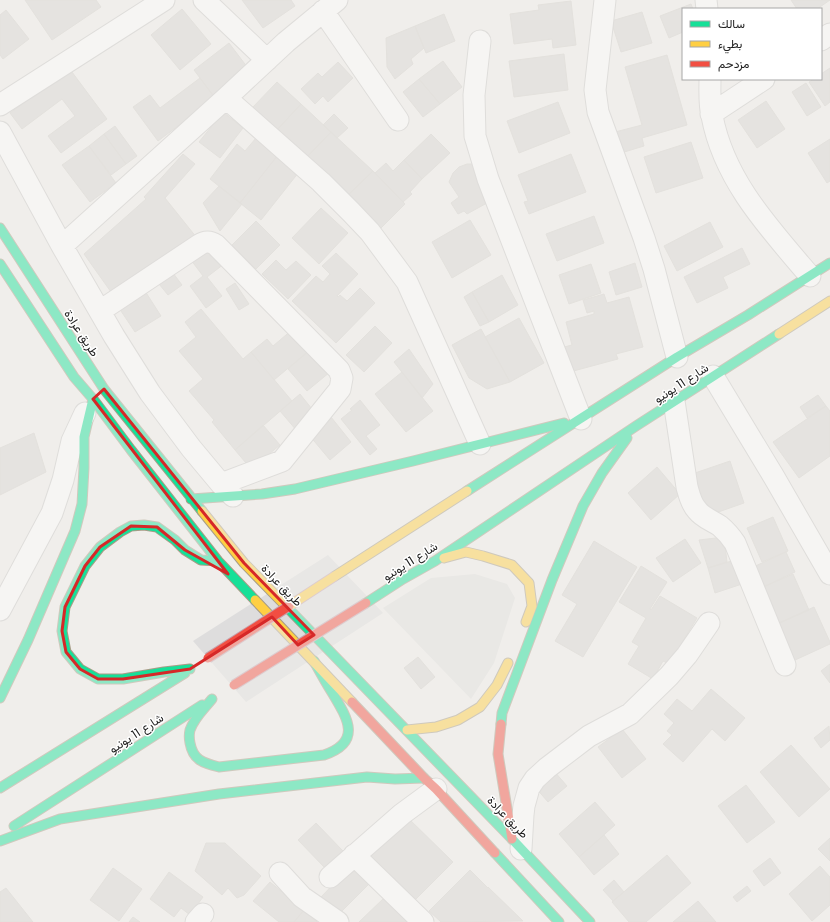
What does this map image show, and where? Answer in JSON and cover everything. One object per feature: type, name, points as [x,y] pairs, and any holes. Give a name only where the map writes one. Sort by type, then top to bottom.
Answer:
[{"type":"main road","name":"طريق عرادة","points":[[0,228],[90,368],[99,394],[131,450],[218,561],[430,783],[559,922]]},
{"type":"main road","name":"شارع 11 يونيو","points":[[0,788],[199,664],[581,419],[830,263]]},
{"type":"main road","name":"طريق عرادة","points":[[0,264],[74,377],[99,394],[191,499],[244,563],[408,730],[590,922]]},
{"type":"main road","name":"شارع 11 يونيو","points":[[232,686],[403,579],[435,561],[674,401],[830,302]]},
{"type":"main road","points":[[0,698],[28,640],[75,531],[82,504],[84,437],[99,394]]},
{"type":"main road","points":[[191,499],[227,490],[285,491],[410,462],[581,419]]},
{"type":"main road","points":[[516,844],[498,754],[502,713],[552,580],[583,506],[602,473],[636,426]]},
{"type":"main road","points":[[199,664],[123,679],[98,679],[80,669],[66,652],[62,631],[65,607],[85,566],[100,547],[120,532],[131,526],[144,525],[157,527],[175,540],[185,550],[201,560],[218,561]]},
{"type":"main road","points":[[435,561],[466,552],[512,565],[529,583],[532,606],[523,627]]},
{"type":"main road","points":[[408,730],[436,727],[458,720],[480,707],[498,685],[512,655]]},
{"type":"main road","name":"شارع 11 يونيو","points":[[0,835],[215,697],[188,732],[192,750],[197,759],[205,764],[219,767],[324,755],[335,751],[341,747],[346,740],[349,729],[344,714],[314,661]]},
{"type":"main road","points":[[0,841],[60,819],[219,794],[367,777],[430,783]]},
{"type":"street","points":[[0,105],[164,0]]},
{"type":"street","points":[[204,0],[267,60]]},
{"type":"street","points":[[605,0],[595,90],[597,108],[652,263],[677,358]]},
{"type":"street","points":[[62,246],[286,42],[330,5],[398,120]]},
{"type":"street","points":[[480,41],[474,95],[475,136],[488,179],[581,419]]},
{"type":"street","points":[[710,80],[711,114],[717,138],[730,170],[750,204],[810,276]]},
{"type":"street","points":[[711,114],[762,80]]},
{"type":"street","points":[[226,98],[321,182],[370,232],[395,264],[408,282],[480,444]]},
{"type":"street","points":[[0,132],[62,246],[114,336],[150,393],[191,448],[227,490],[282,461],[340,389],[342,378],[339,370],[212,242],[203,242],[198,245],[100,311]]},
{"type":"street","points":[[713,376],[770,470],[830,574]]},
{"type":"street","points":[[0,610],[52,513],[63,480],[72,441],[80,423],[99,394]]},
{"type":"street","points":[[674,401],[690,498],[696,510],[722,528],[731,536],[735,543],[785,665]]},
{"type":"street","points":[[516,844],[529,788],[535,779],[589,736],[630,714],[669,676],[687,655],[709,623]]},
{"type":"street","points":[[330,877],[402,814],[430,783]]},
{"type":"street","points":[[354,855],[422,922]]},
{"type":"street","points":[[280,873],[302,896],[338,922]]},
{"type":"highlighted area","points":[[104,389],[244,563],[314,635],[298,645],[272,617],[190,669],[123,679],[98,679],[80,669],[66,652],[62,631],[65,607],[85,566],[100,547],[131,526],[157,527],[185,550],[228,574],[93,399]]},
{"type":"shaded area","points":[[475,574],[507,584],[515,598],[494,663],[471,699],[383,608],[431,578]]},
{"type":"pier","points":[[328,555],[383,613],[246,702],[193,641]]},
{"type":"building","points":[[25,0],[96,0],[101,7],[52,40]]},
{"type":"building","points":[[242,0],[291,0],[295,6],[263,28]]},
{"type":"building","points":[[791,0],[830,0],[818,8],[796,8]]},
{"type":"building","points":[[571,1],[576,45],[553,48],[552,39],[514,44],[510,14],[539,10],[538,5]]},
{"type":"building","points":[[691,4],[693,8],[682,8],[682,32],[669,38],[660,16]]},
{"type":"building","points":[[182,9],[211,44],[180,70],[151,35]]},
{"type":"building","points":[[6,10],[29,39],[3,59],[0,55],[0,15]]},
{"type":"building","points":[[642,12],[652,43],[621,52],[611,21]]},
{"type":"building","points":[[444,14],[455,41],[426,53],[415,26]]},
{"type":"building","points":[[415,26],[424,48],[411,59],[413,64],[395,79],[387,67],[386,38]]},
{"type":"building","points":[[229,43],[251,72],[215,98],[194,70]]},
{"type":"building","points":[[564,54],[568,90],[514,97],[509,61]]},
{"type":"building","points":[[667,55],[687,125],[642,138],[644,146],[621,153],[615,132],[642,125],[625,67]]},
{"type":"building","points":[[443,61],[462,87],[440,104],[419,79]]},
{"type":"building","points":[[338,62],[353,78],[328,102],[323,96],[315,104],[301,89],[318,73],[322,77]]},
{"type":"building","points":[[69,68],[107,119],[61,153],[48,136],[75,116],[62,99],[22,129],[10,113]]},
{"type":"building","points":[[830,68],[830,102],[825,106],[809,82],[812,80],[822,80],[822,73]]},
{"type":"building","points":[[200,78],[215,98],[158,141],[133,107],[150,95],[160,108]]},
{"type":"building","points":[[419,79],[440,104],[423,117],[403,92]]},
{"type":"building","points":[[277,82],[301,104],[276,131],[252,108]]},
{"type":"building","points":[[806,83],[821,107],[807,116],[792,92]]},
{"type":"building","points":[[766,101],[785,129],[757,148],[738,120]]},
{"type":"building","points":[[558,102],[570,133],[519,153],[507,121]]},
{"type":"building","points":[[301,104],[331,132],[305,159],[276,131]]},
{"type":"building","points":[[223,112],[243,128],[220,158],[199,142]]},
{"type":"building","points":[[334,114],[348,128],[337,138],[323,125]]},
{"type":"building","points":[[115,126],[137,156],[126,164],[104,134]]},
{"type":"building","points":[[331,132],[373,171],[347,196],[305,159]]},
{"type":"building","points":[[104,134],[126,164],[111,175],[89,146]]},
{"type":"building","points":[[431,134],[450,153],[422,179],[404,160]]},
{"type":"building","points":[[256,138],[278,155],[240,203],[210,179],[237,144],[245,151]]},
{"type":"building","points":[[830,139],[830,181],[827,183],[808,153]]},
{"type":"building","points":[[691,142],[703,178],[656,193],[644,157]]},
{"type":"building","points":[[89,146],[116,183],[90,202],[62,165]]},
{"type":"building","points":[[183,154],[195,164],[165,198],[197,238],[111,292],[84,254],[146,199],[144,197]]},
{"type":"building","points":[[571,154],[586,192],[529,214],[524,202],[528,201],[518,175]]},
{"type":"building","points":[[278,155],[299,172],[261,220],[240,203]]},
{"type":"building","points":[[404,160],[422,179],[410,192],[412,194],[403,202],[375,173],[386,163],[393,171]]},
{"type":"building","points":[[467,164],[473,164],[487,203],[467,214],[464,211],[458,214],[451,203],[459,197],[449,182],[453,173],[459,167]]},
{"type":"building","points":[[373,171],[405,204],[379,230],[347,196]]},
{"type":"building","points":[[219,186],[242,204],[220,231],[203,203]]},
{"type":"building","points":[[321,208],[348,233],[319,264],[292,238]]},
{"type":"building","points":[[594,216],[604,243],[557,261],[546,234]]},
{"type":"building","points":[[470,220],[491,255],[452,278],[432,242]]},
{"type":"building","points":[[256,221],[280,245],[256,269],[232,245]]},
{"type":"building","points":[[710,222],[723,247],[677,271],[664,246]]},
{"type":"building","points":[[210,246],[224,264],[207,277],[222,296],[206,308],[190,286],[203,276],[191,260]]},
{"type":"building","points":[[742,248],[750,264],[723,277],[728,288],[697,303],[684,277]]},
{"type":"building","points":[[336,253],[358,274],[337,296],[338,297],[340,295],[347,301],[360,288],[375,303],[336,343],[292,301],[316,276],[323,282],[330,274],[322,266]]},
{"type":"building","points":[[276,260],[286,270],[296,261],[311,275],[288,299],[262,274]]},
{"type":"building","points":[[635,263],[642,287],[616,295],[609,272]]},
{"type":"building","points":[[591,264],[601,293],[569,304],[559,275]]},
{"type":"building","points":[[173,273],[182,285],[168,295],[159,284]]},
{"type":"building","points":[[502,275],[518,305],[489,322],[472,292]]},
{"type":"building","points":[[235,283],[249,304],[239,310],[226,289]]},
{"type":"building","points":[[145,291],[161,316],[135,332],[119,308]]},
{"type":"building","points":[[472,292],[489,322],[480,326],[464,297]]},
{"type":"building","points":[[604,294],[607,303],[629,297],[643,347],[616,354],[618,359],[566,373],[560,348],[572,345],[566,322],[594,314],[594,311],[587,313],[583,300]]},
{"type":"building","points":[[201,309],[243,359],[251,352],[292,401],[235,450],[212,422],[214,420],[189,391],[203,379],[179,351],[196,337],[185,322]]},
{"type":"building","points":[[519,318],[544,363],[510,382],[485,337]]},
{"type":"building","points":[[375,326],[392,343],[364,372],[346,355]]},
{"type":"building","points":[[293,329],[311,349],[274,380],[251,352],[267,339],[273,346]]},
{"type":"building","points":[[481,329],[510,382],[487,389],[469,378],[452,345]]},
{"type":"building","points":[[311,349],[330,372],[307,391],[288,369]]},
{"type":"building","points":[[409,349],[433,384],[422,398],[394,362]]},
{"type":"building","points":[[402,372],[433,411],[406,432],[375,394]]},
{"type":"building","points":[[300,394],[316,414],[297,431],[280,411]]},
{"type":"building","points":[[818,395],[826,406],[807,418],[800,407]]},
{"type":"building","points":[[360,400],[380,425],[366,436],[377,449],[370,455],[341,419],[352,410],[350,409]]},
{"type":"building","points":[[826,406],[830,411],[830,456],[799,478],[773,442]]},
{"type":"building","points":[[331,417],[351,442],[330,460],[309,435]]},
{"type":"building","points":[[263,425],[280,445],[251,469],[235,450]]},
{"type":"building","points":[[34,433],[46,472],[0,495],[0,448]]},
{"type":"building","points":[[730,461],[744,503],[707,516],[692,474]]},
{"type":"building","points":[[657,467],[680,494],[651,520],[628,493]]},
{"type":"building","points":[[773,517],[788,551],[762,562],[747,528]]},
{"type":"building","points":[[724,537],[727,562],[708,568],[699,540]]},
{"type":"building","points":[[685,539],[701,563],[673,582],[656,558]]},
{"type":"building","points":[[594,541],[637,567],[583,657],[555,641],[577,604],[562,595]]},
{"type":"building","points":[[786,552],[795,572],[761,588],[751,568]]},
{"type":"building","points":[[735,560],[742,584],[715,593],[708,568]]},
{"type":"building","points":[[641,566],[667,582],[650,609],[651,610],[660,596],[697,618],[669,664],[663,661],[653,679],[628,664],[639,646],[632,642],[646,618],[619,602]]},
{"type":"building","points":[[793,574],[809,610],[777,624],[761,588]]},
{"type":"building","points":[[814,607],[830,644],[793,661],[777,624]]},
{"type":"building","points":[[418,657],[435,677],[421,689],[404,668]]},
{"type":"building","points":[[830,664],[830,683],[821,671]]},
{"type":"building","points":[[711,689],[745,718],[725,741],[712,729],[683,762],[663,744],[672,735],[667,731],[674,723],[664,714],[677,699],[692,711]]},
{"type":"building","points":[[829,726],[830,740],[821,748],[814,738]]},
{"type":"building","points":[[622,729],[646,759],[622,778],[598,747]]},
{"type":"building","points":[[791,745],[830,789],[799,817],[760,772]]},
{"type":"building","points":[[554,771],[567,786],[548,802],[535,787]]},
{"type":"building","points":[[746,785],[775,822],[747,843],[718,806]]},
{"type":"building","points":[[595,802],[615,825],[579,857],[559,834]]},
{"type":"building","points":[[405,815],[453,862],[412,903],[365,856]]},
{"type":"building","points":[[316,823],[343,851],[325,868],[298,840]]},
{"type":"building","points":[[604,835],[619,854],[594,875],[579,857]]},
{"type":"building","points":[[830,838],[830,861],[818,849]]},
{"type":"building","points":[[206,843],[225,843],[261,876],[244,895],[237,898],[228,888],[222,895],[195,871]]},
{"type":"building","points":[[667,855],[691,883],[646,922],[629,922],[612,902]]},
{"type":"building","points":[[770,858],[781,873],[764,886],[753,871]]},
{"type":"building","points":[[351,866],[369,884],[337,916],[320,898]]},
{"type":"building","points":[[820,866],[830,877],[830,905],[812,921],[789,894]]},
{"type":"building","points":[[113,868],[142,889],[119,921],[90,900]]},
{"type":"building","points":[[470,870],[523,921],[441,922],[429,911]]},
{"type":"building","points":[[169,872],[203,897],[190,915],[181,908],[174,917],[150,899]]},
{"type":"building","points":[[614,880],[624,892],[613,901],[603,890]]},
{"type":"building","points":[[270,882],[304,910],[294,922],[279,922],[253,901]]},
{"type":"building","points":[[747,886],[751,891],[737,902],[733,897]]},
{"type":"building","points":[[6,888],[33,922],[0,922],[0,892]]},
{"type":"building","points":[[385,897],[409,922],[359,922]]},
{"type":"building","points":[[698,901],[716,922],[673,922]]},
{"type":"building","points":[[304,910],[317,922],[294,922]]},
{"type":"building","points":[[133,917],[140,922],[129,922]]},
{"type":"traffic: fast","points":[[0,228],[104,389],[202,511]]},
{"type":"traffic: fast","points":[[467,491],[677,357],[748,315],[830,263]]},
{"type":"traffic: fast","points":[[0,264],[74,377],[93,399],[218,561],[255,600]]},
{"type":"traffic: fast","points":[[366,603],[403,579],[435,561],[636,426],[779,334]]},
{"type":"traffic: fast","points":[[0,698],[28,640],[75,531],[82,504],[84,437],[93,399]]},
{"type":"traffic: fast","points":[[191,499],[262,494],[295,489],[564,423]]},
{"type":"traffic: fast","points":[[501,724],[502,713],[552,580],[583,506],[602,473],[627,438]]},
{"type":"traffic: fast","points":[[190,669],[123,679],[98,679],[80,669],[66,652],[62,631],[65,607],[85,566],[100,547],[120,532],[131,526],[144,525],[157,527],[175,540],[185,550],[201,560],[218,561]]},
{"type":"traffic: fast","points":[[283,603],[512,839],[590,922]]},
{"type":"traffic: fast","points":[[212,699],[197,718],[189,733],[191,749],[200,760],[219,767],[324,755],[336,750],[344,744],[348,737],[348,729],[347,721],[343,712],[314,661]]},
{"type":"traffic: fast","points":[[0,788],[185,673]]},
{"type":"traffic: fast","points":[[14,826],[202,705]]},
{"type":"traffic: fast","points":[[0,841],[60,819],[219,794],[367,777],[395,779],[424,778]]},
{"type":"traffic: fast","points":[[495,853],[559,922]]},
{"type":"traffic: slow","points":[[779,334],[830,301]]},
{"type":"traffic: slow","points":[[335,576],[467,491]]},
{"type":"traffic: slow","points":[[202,511],[244,563],[283,603]]},
{"type":"traffic: slow","points":[[444,558],[466,552],[512,565],[529,583],[532,606],[526,622]]},
{"type":"traffic: slow","points":[[289,606],[335,576]]},
{"type":"traffic: slow","points":[[255,600],[352,702]]},
{"type":"traffic: slow","points":[[407,730],[436,727],[458,720],[480,707],[497,685],[508,663]]},
{"type":"traffic: jam","points":[[234,685],[366,603]]},
{"type":"traffic: jam","points":[[208,658],[289,606]]},
{"type":"traffic: jam","points":[[352,702],[495,853]]},
{"type":"traffic: jam","points":[[501,724],[498,754],[512,839]]}]
